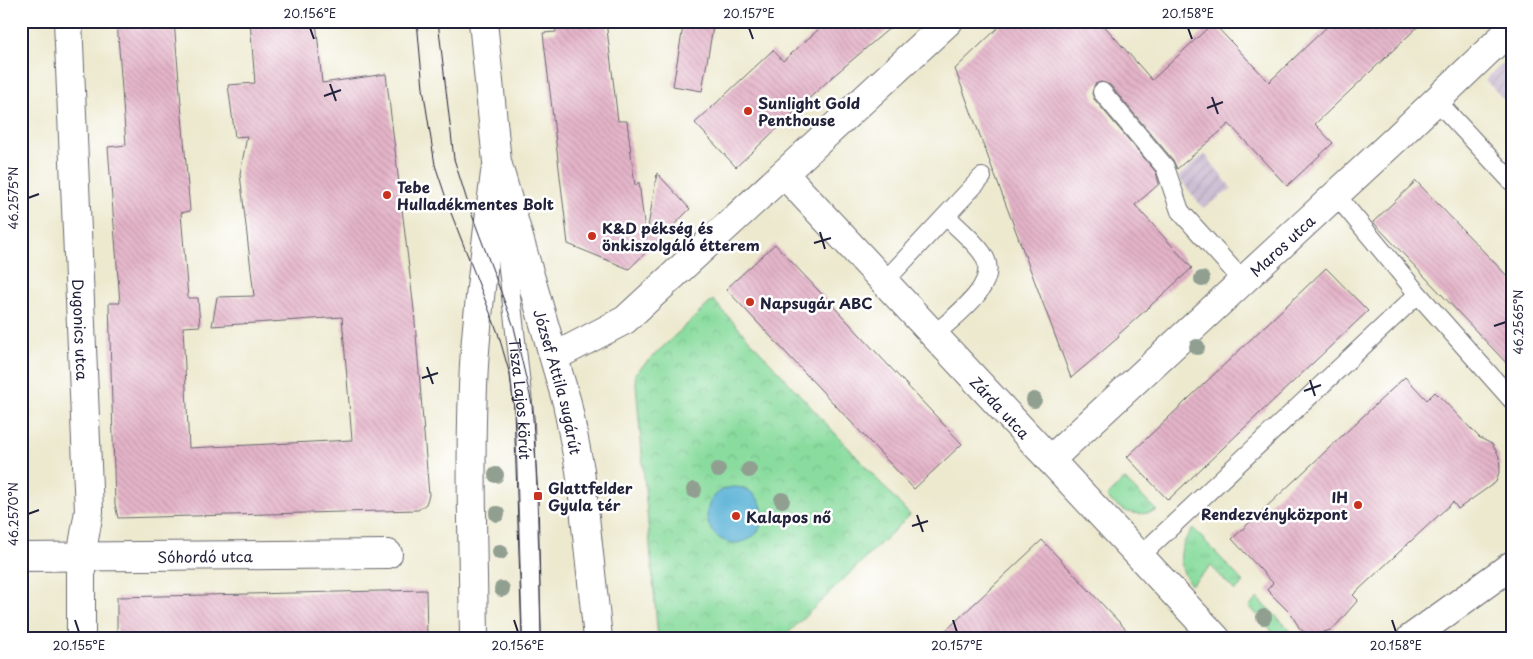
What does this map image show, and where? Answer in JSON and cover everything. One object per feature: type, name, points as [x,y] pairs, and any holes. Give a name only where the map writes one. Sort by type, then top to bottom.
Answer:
[{"type":"street","name":"Dugonics utca","points":[[68,21],[89,511],[81,557],[81,638]]},
{"type":"street","name":"József Attila sugárút","points":[[483,21],[497,162],[567,403],[580,470],[598,638]]},
{"type":"street","points":[[554,357],[625,320],[949,21]]},
{"type":"street","name":"Maros utca","points":[[1050,460],[1437,101],[1512,28]]},
{"type":"street","name":"József Attila sugárút","points":[[474,638],[472,432],[474,364],[481,288],[497,162]]},
{"type":"street","name":"Zárda utca","points":[[784,174],[1216,638]]},
{"type":"street","name":"Sóhordó utca","points":[[21,557],[388,554]]},
{"type":"street","points":[[1411,638],[1512,565]]},
{"type":"lane","points":[[1102,92],[1165,167],[1180,210],[1243,281]]},
{"type":"lane","points":[[1437,101],[1512,182]]},
{"type":"lane","name":"Tisza Lajos körút","points":[[497,162],[525,421],[532,638]]},
{"type":"lane","points":[[884,282],[982,178]]},
{"type":"lane","points":[[1336,195],[1418,294],[1512,400]]},
{"type":"lane","points":[[934,335],[982,289],[988,278],[988,266],[984,254],[946,216]]},
{"type":"lane","points":[[1140,556],[1418,294]]},
{"type":"shaded area","points":[[1512,55],[1512,108],[1485,80]]},
{"type":"shaded area","points":[[1205,154],[1232,189],[1203,208],[1178,177]]},
{"type":"green space","points":[[713,300],[910,515],[783,638],[658,638],[635,373]]},
{"type":"green space","points":[[1124,479],[1157,511],[1142,514],[1129,512],[1118,507],[1107,497]]},
{"type":"green space","points":[[1193,528],[1244,583],[1235,591],[1211,566],[1191,585],[1183,570],[1181,556],[1184,542]]},
{"type":"green space","points":[[1258,598],[1296,636],[1293,638],[1265,638],[1272,631],[1249,606]]},
{"type":"water","points":[[729,487],[741,487],[751,491],[759,499],[763,515],[759,531],[751,539],[741,543],[729,543],[719,539],[711,531],[707,521],[707,509],[711,499],[719,491]]},
{"type":"building","points":[[117,21],[174,21],[190,211],[181,213],[188,298],[198,298],[200,326],[183,327],[189,448],[352,440],[342,317],[212,326],[217,297],[254,296],[240,174],[247,136],[235,137],[228,85],[255,83],[250,21],[316,21],[322,83],[386,74],[414,310],[429,495],[426,504],[418,510],[118,518],[115,504],[109,303],[120,303],[108,147],[126,145]]},
{"type":"building","points":[[555,21],[606,21],[618,121],[627,121],[635,186],[639,182],[646,239],[657,173],[690,209],[629,269],[568,244],[543,33],[556,32]]},
{"type":"building","points":[[684,21],[714,21],[702,91],[673,86]]},
{"type":"building","name":"Sunlight Gold Penthouse","points":[[828,21],[898,21],[831,78],[736,167],[695,123],[773,50],[783,61]]},
{"type":"building","points":[[1005,21],[1100,21],[1152,80],[1213,23],[1269,82],[1333,21],[1424,21],[1315,124],[1333,143],[1287,186],[1229,124],[1177,169],[1173,160],[1110,85],[1101,82],[1095,84],[1092,93],[1094,99],[1156,172],[1159,184],[1135,205],[1192,268],[1118,335],[1119,337],[1071,378],[955,69]]},
{"type":"building","points":[[1416,181],[1512,281],[1512,369],[1373,222]]},
{"type":"building","points":[[775,244],[962,444],[914,489],[726,289]]},
{"type":"building","points":[[1326,268],[1368,311],[1168,500],[1127,457]]},
{"type":"building","name":"IH Rendezvényközpont","points":[[1405,377],[1427,400],[1435,392],[1480,438],[1492,444],[1499,456],[1500,469],[1496,482],[1458,509],[1453,502],[1353,595],[1358,600],[1333,629],[1316,635],[1307,634],[1300,629],[1291,614],[1267,590],[1273,583],[1232,539]]},
{"type":"building","points":[[1042,540],[1134,638],[938,638],[974,604]]},
{"type":"building","points":[[426,590],[427,638],[117,638],[117,597]]},
{"type":"tram line","points":[[417,21],[423,88],[435,165],[451,213],[498,333],[510,375],[514,409],[522,638]]},
{"type":"tram line","points":[[438,21],[454,159],[469,207],[514,327],[532,404],[538,496],[541,638]]},
{"type":"place","name":"Sunlight Gold Penthouse","points":[[748,111]]},
{"type":"place","name":"Tebe Hulladékmentes Bolt","points":[[387,195]]},
{"type":"place","name":"K&D pékség és önkiszolgáló étterem","points":[[592,236]]},
{"type":"place","name":"Napsugár ABC","points":[[750,302]]},
{"type":"place","name":"Glattfelder Gyula tér","points":[[538,496]]},
{"type":"place","name":"IH Rendezvényközpont","points":[[1358,505]]},
{"type":"place","name":"Kalapos nő","points":[[736,516]]}]
